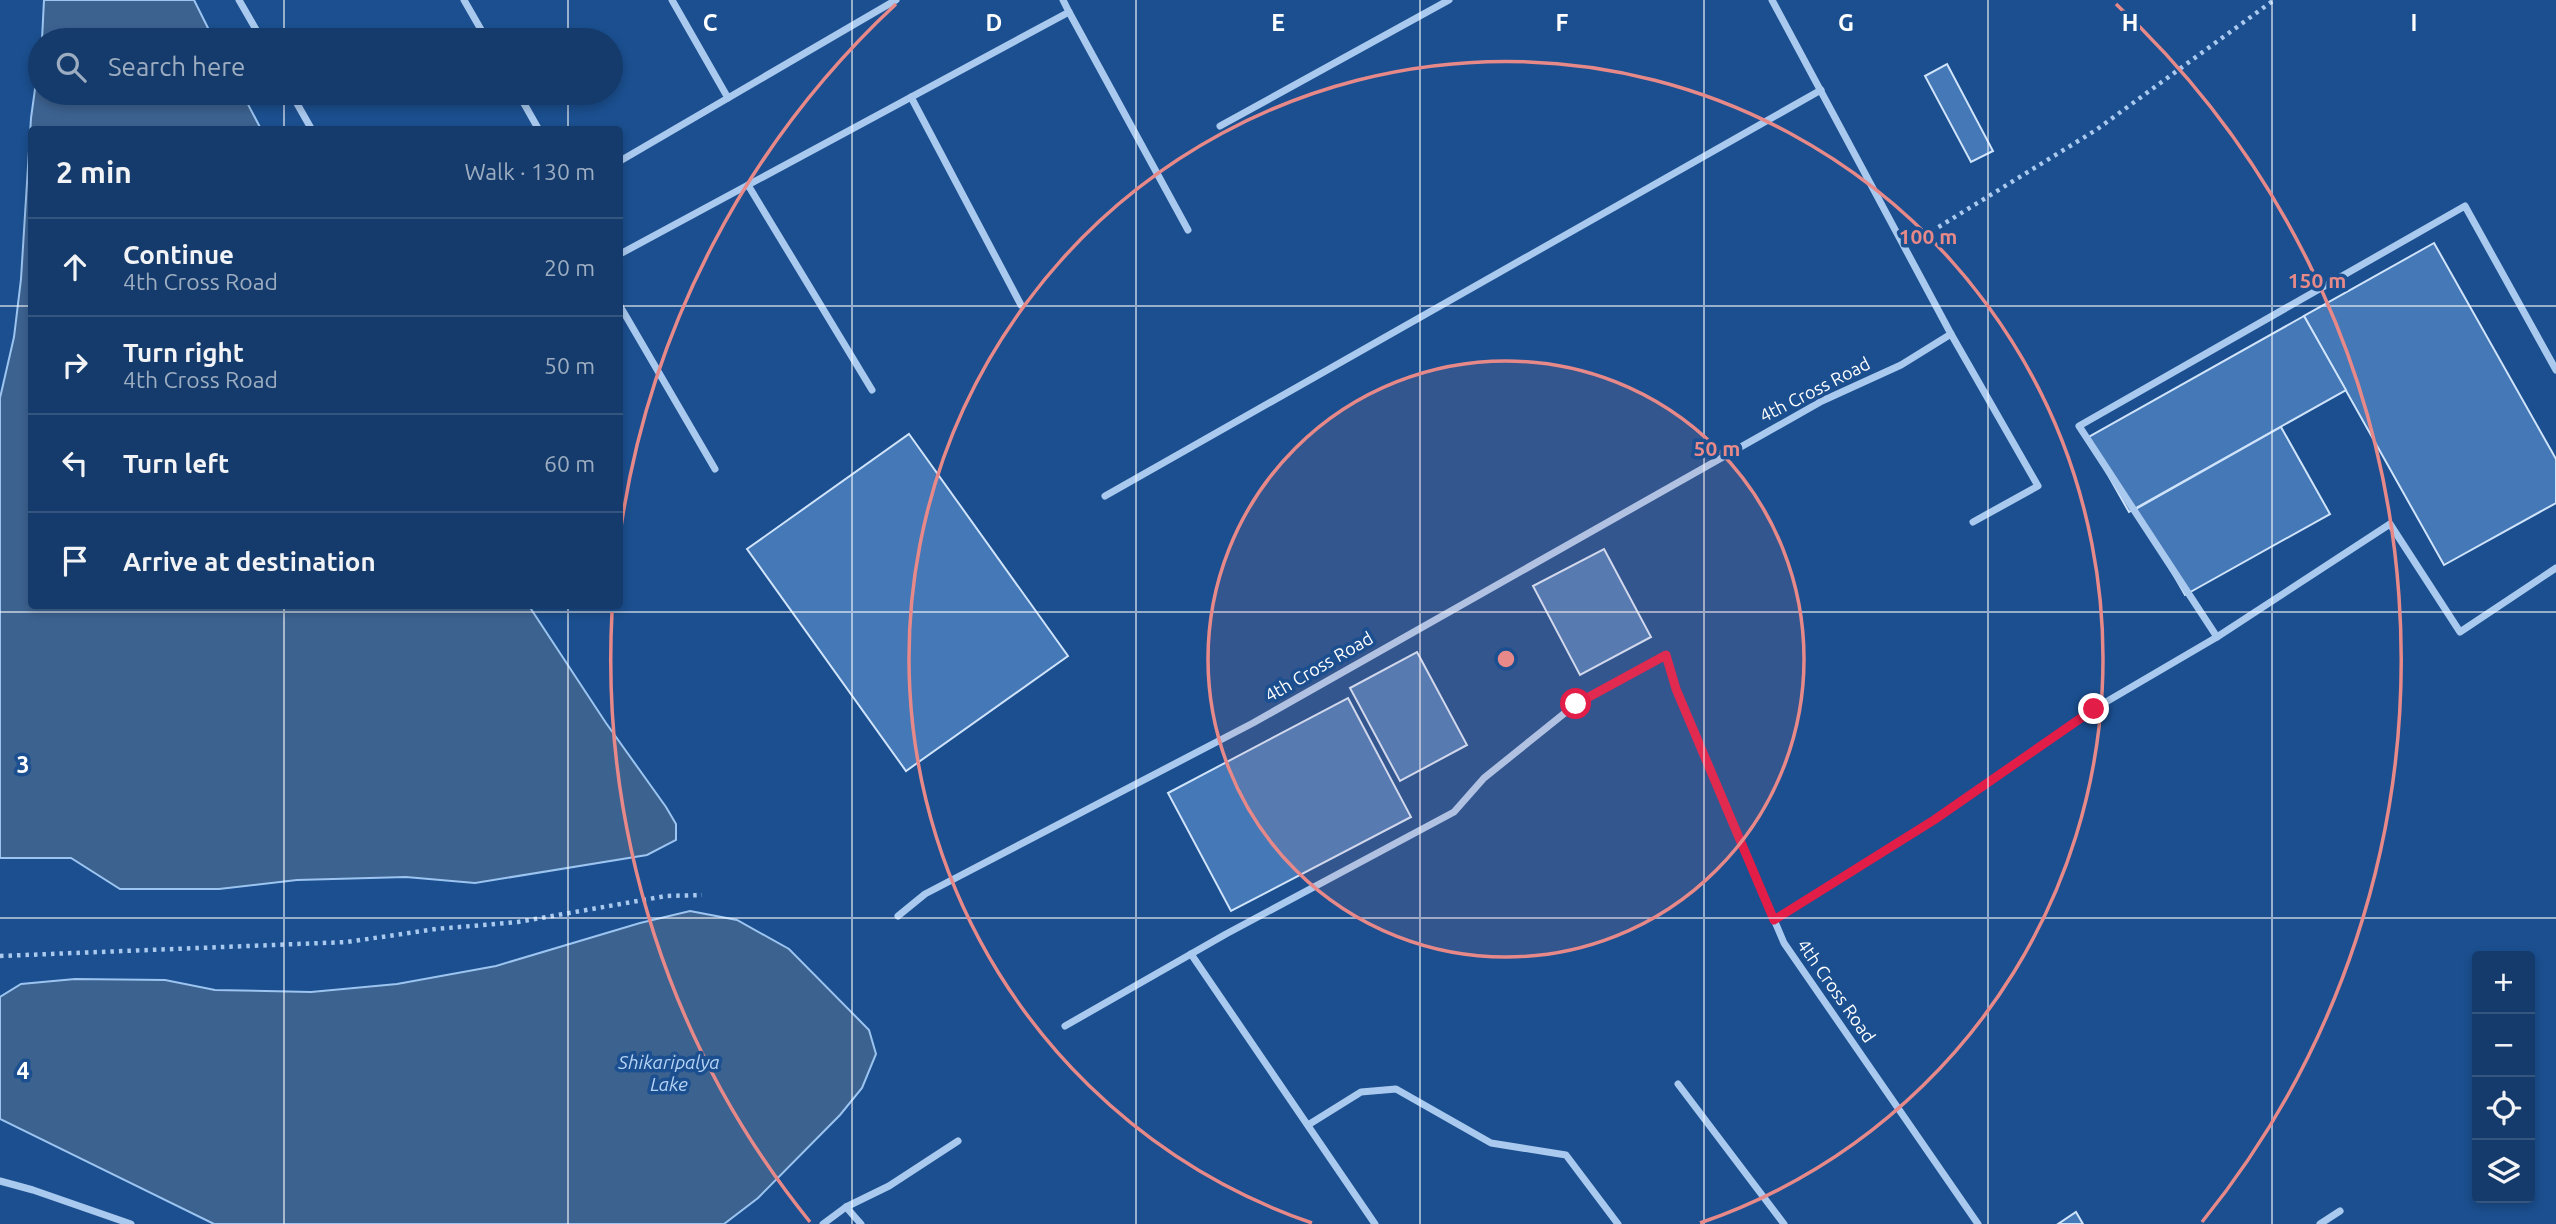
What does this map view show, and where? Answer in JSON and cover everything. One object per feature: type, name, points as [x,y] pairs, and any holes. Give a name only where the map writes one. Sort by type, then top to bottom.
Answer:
[{"type":"street","points":[[239,0],[255,28]]},
{"type":"street","points":[[464,0],[480,28]]},
{"type":"street","points":[[672,0],[729,98]]},
{"type":"street","points":[[1063,0],[1188,229]]},
{"type":"street","points":[[1220,126],[1449,0]]},
{"type":"street","points":[[1772,0],[1951,334],[2038,486],[1973,522]]},
{"type":"street","points":[[623,159],[891,1]]},
{"type":"street","points":[[623,252],[1069,12]]},
{"type":"street","points":[[1105,496],[1821,90]]},
{"type":"street","points":[[911,97],[1021,305]]},
{"type":"street","points":[[298,105],[310,126]]},
{"type":"street","points":[[525,105],[537,126]]},
{"type":"street","points":[[748,185],[872,390]]},
{"type":"street","points":[[2217,637],[2079,426],[2465,206],[2556,370]]},
{"type":"street","points":[[623,311],[715,469]]},
{"type":"street","name":"4th Cross Road","points":[[898,916],[925,894],[1253,723],[1762,434],[1822,401],[1901,365],[1951,334]]},
{"type":"street","points":[[1774,920],[1934,820],[2094,709],[2217,637],[2390,524],[2460,632],[2556,568]]},
{"type":"street","name":"4th Cross Road","points":[[1191,954],[1454,812],[1484,778],[1576,704],[1666,655],[1676,689],[1784,943],[1978,1224]]},
{"type":"street","points":[[1065,1026],[1191,954],[1375,1224]]},
{"type":"street","points":[[1678,1084],[1784,1224]]},
{"type":"street","points":[[1308,1125],[1361,1092],[1396,1089],[1490,1143],[1566,1154],[1618,1224]]},
{"type":"street","points":[[823,1224],[846,1207],[889,1186],[958,1141]]},
{"type":"street","points":[[0,1181],[131,1224]]},
{"type":"street","points":[[846,1207],[862,1224]]},
{"type":"street","points":[[2320,1224],[2340,1210]]},
{"type":"path","points":[[1905,247],[2096,130],[2274,0]]},
{"type":"path","points":[[0,956],[347,942],[436,929],[518,922],[666,897],[702,895]]},
{"type":"water","points":[[44,0],[194,0],[208,28],[43,28]]},
{"type":"water","points":[[33,105],[248,105],[259,126],[31,126]]},
{"type":"water","points":[[28,166],[28,609],[531,609],[606,723],[666,807],[676,824],[676,840],[647,855],[475,883],[406,877],[297,880],[219,889],[120,889],[71,858],[0,858],[0,398],[14,337],[21,279]]},
{"type":"water","name":"Shikaripalya Lake","points":[[690,911],[737,920],[789,949],[869,1030],[876,1054],[862,1088],[840,1115],[758,1198],[724,1224],[214,1224],[0,1119],[0,997],[21,984],[75,979],[165,980],[215,990],[311,992],[397,984],[496,966]]},
{"type":"building","points":[[1947,64],[1993,151],[1971,162],[1925,76]]},
{"type":"building","points":[[2434,243],[2556,459],[2556,503],[2444,565],[2304,316]]},
{"type":"building","points":[[2304,316],[2346,390],[2129,512],[2087,438]]},
{"type":"building","points":[[2281,427],[2330,514],[2185,595],[2136,509]]},
{"type":"building","points":[[909,434],[1068,656],[906,771],[747,549]]},
{"type":"building","points":[[1604,549],[1651,637],[1580,675],[1533,586]]},
{"type":"building","points":[[1417,652],[1467,745],[1400,781],[1350,688]]},
{"type":"building","points":[[1348,698],[1411,817],[1231,911],[1168,793]]},
{"type":"building","points":[[2076,1212],[2083,1224],[2058,1224]]},
{"type":"route","points":[[1576,704],[1666,655],[1676,689],[1774,920],[1934,820],[2094,709]]}]
